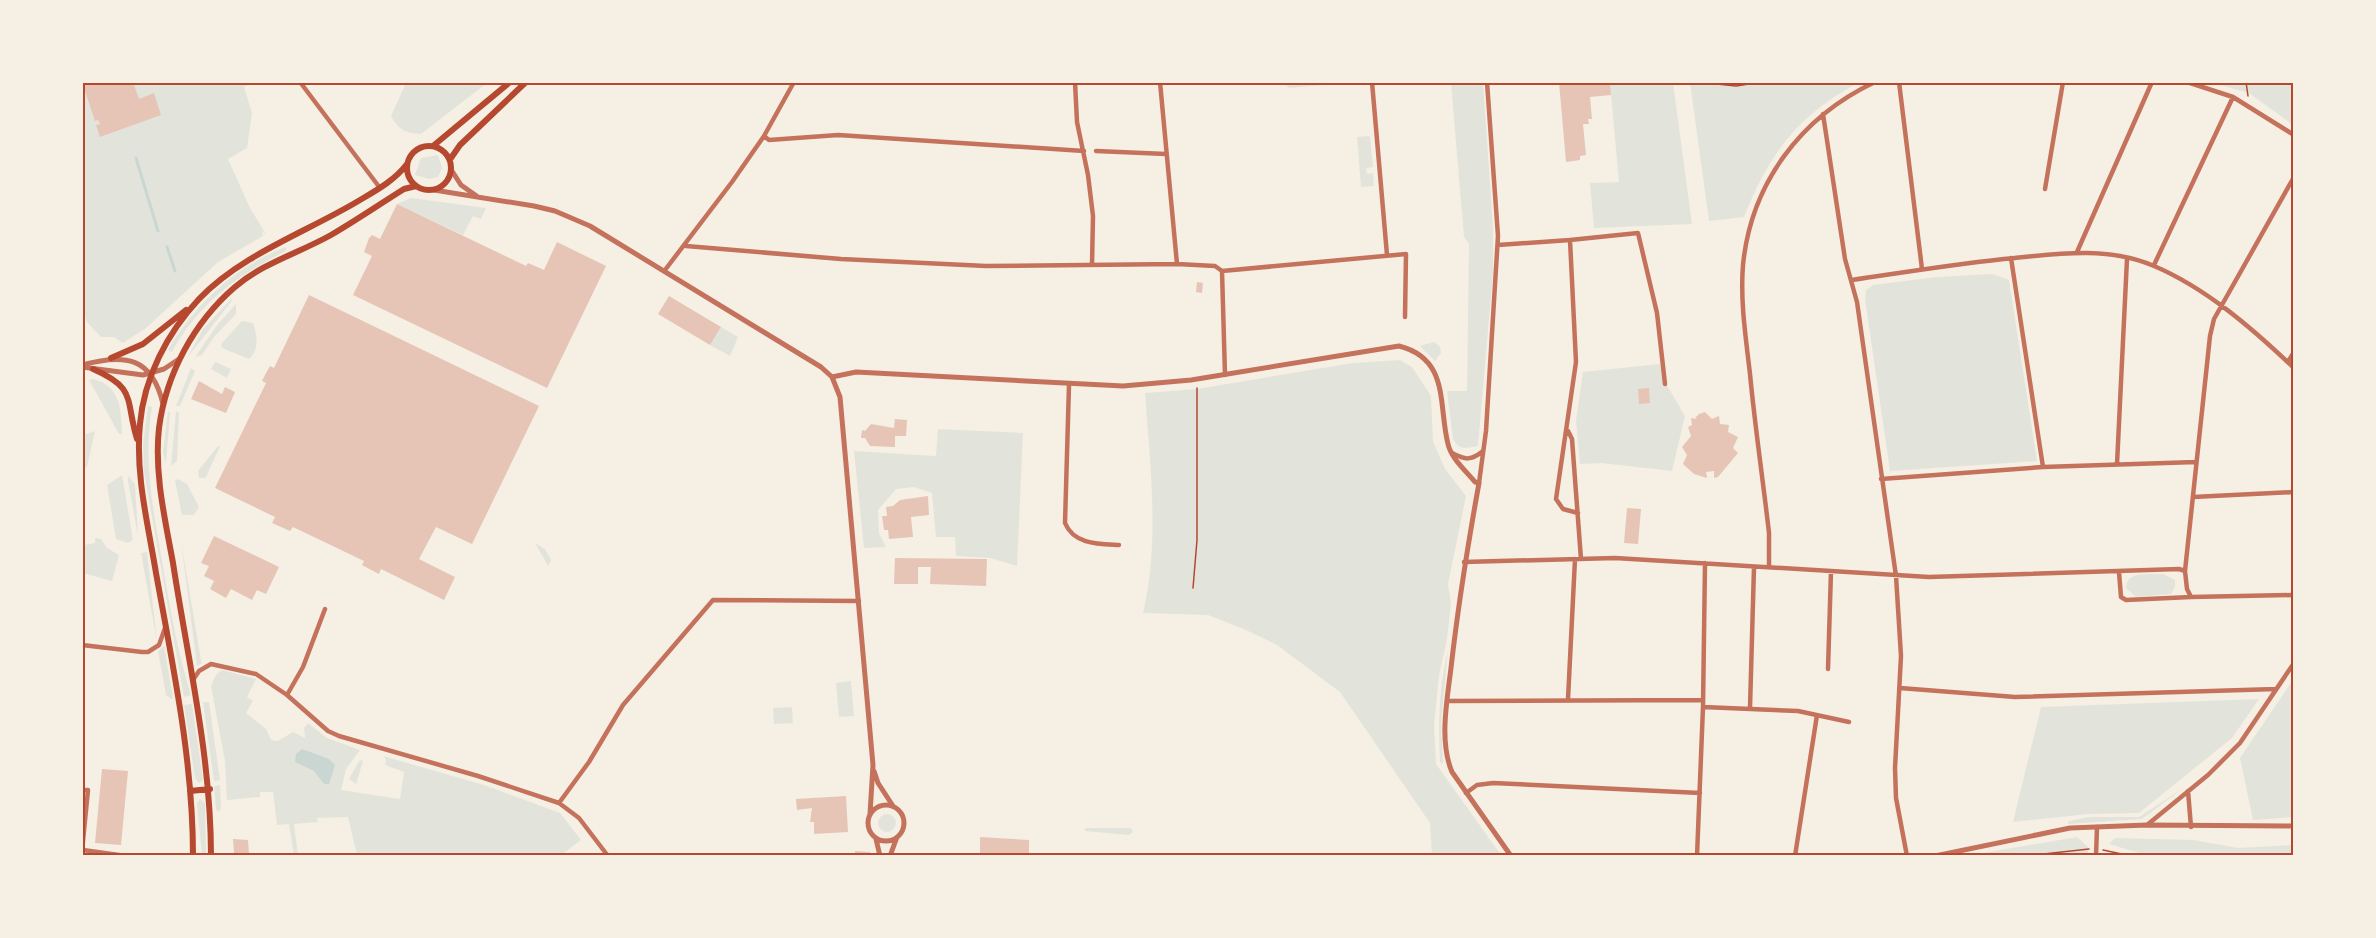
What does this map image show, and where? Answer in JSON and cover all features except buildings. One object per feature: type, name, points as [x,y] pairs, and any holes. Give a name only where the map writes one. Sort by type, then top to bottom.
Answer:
[{"type":"main road","points":[[111,358],[143,344],[227,275],[380,188],[407,165],[416,150],[433,146],[510,82]]},
{"type":"main road","points":[[211,855],[210,789],[159,477],[158,443],[163,406],[179,359],[207,316],[235,286],[264,267],[330,235],[404,189],[416,186],[434,190],[446,183],[452,171],[451,158],[460,145],[526,82]]},
{"type":"main road","points":[[433,146],[451,158]]},
{"type":"main road","points":[[407,165],[409,177],[416,186]]},
{"type":"main road","points":[[138,443],[144,401],[152,374],[171,334],[198,300]]},
{"type":"main road","points":[[93,369],[112,377],[126,391],[138,443],[141,484],[189,764],[193,855]]},
{"type":"main road","points":[[190,791],[210,789]]},
{"type":"street","points":[[300,82],[380,188]]},
{"type":"street","points":[[665,270],[686,246],[764,136],[794,82]]},
{"type":"street","points":[[1075,82],[1077,122],[1084,151],[1093,216],[1092,265]]},
{"type":"street","points":[[1160,82],[1177,264]]},
{"type":"street","points":[[1372,82],[1387,255]]},
{"type":"street","points":[[1487,82],[1498,245],[1484,451],[1464,562],[1447,702],[1447,757],[1452,772],[1511,855]]},
{"type":"street","points":[[1769,567],[1769,533],[1744,318],[1743,266],[1751,224],[1768,179],[1792,144],[1823,114],[1875,82]]},
{"type":"street","points":[[1899,82],[1922,269]]},
{"type":"street","points":[[2045,189],[2063,82]]},
{"type":"street","points":[[2077,252],[2152,82]]},
{"type":"street","points":[[2187,82],[2233,97],[2294,135]]},
{"type":"street","points":[[2154,266],[2233,97]]},
{"type":"street","points":[[1823,114],[1845,259],[1852,280],[1896,576],[1900,688],[1895,768],[1896,798],[1908,855]]},
{"type":"street","points":[[764,136],[769,140],[823,136],[946,140],[984,146],[1084,151]]},
{"type":"street","points":[[1096,151],[1166,154]]},
{"type":"street","points":[[452,171],[465,188],[485,200]]},
{"type":"street","points":[[2191,597],[2185,571],[2210,336],[2221,306],[2294,177]]},
{"type":"street","points":[[434,190],[485,200],[534,206],[579,220],[665,270],[821,367],[832,377],[840,397],[873,765],[873,801],[868,828],[879,843],[880,855]]},
{"type":"street","points":[[1498,245],[1638,233],[1657,313],[1665,384]]},
{"type":"street","points":[[1570,240],[1576,339],[1568,431],[1556,499],[1563,509],[1578,513]]},
{"type":"street","points":[[686,246],[841,259],[986,266],[1177,264],[1205,265],[1222,271],[1406,254],[1405,317]]},
{"type":"street","points":[[1852,280],[1922,269],[2077,252],[2127,259],[2154,266],[2221,306],[2294,368]]},
{"type":"street","points":[[2011,258],[2043,467]]},
{"type":"street","points":[[2117,464],[2127,259]]},
{"type":"street","points":[[1222,271],[1224,375]]},
{"type":"street","points":[[832,377],[856,372],[1070,385],[1145,385],[1224,375],[1399,346],[1421,355],[1439,383],[1451,453],[1475,482],[1479,483]]},
{"type":"street","points":[[2288,362],[2294,352]]},
{"type":"street","points":[[82,367],[111,358],[131,361],[152,374],[159,386],[163,406]]},
{"type":"street","points":[[82,367],[105,368],[132,375],[152,374],[179,359]]},
{"type":"street","points":[[1070,385],[1065,523],[1075,537],[1084,541],[1119,545]]},
{"type":"street","points":[[1568,431],[1572,439],[1581,559]]},
{"type":"street","points":[[1451,453],[1463,459],[1470,459],[1484,451]]},
{"type":"street","points":[[1881,479],[2043,467],[2196,462]]},
{"type":"street","points":[[2193,496],[2294,492]]},
{"type":"street","points":[[1568,699],[1575,559]]},
{"type":"street","points":[[1464,562],[1581,559],[1705,563],[1896,576],[2185,571]]},
{"type":"street","points":[[1697,855],[1703,707],[1705,563]]},
{"type":"street","points":[[1750,708],[1754,567]]},
{"type":"street","points":[[1828,669],[1831,571]]},
{"type":"street","points":[[2119,572],[2121,597],[2126,600],[2294,595]]},
{"type":"street","points":[[559,803],[589,762],[623,705],[713,600],[859,601]]},
{"type":"street","points":[[287,696],[303,667],[325,609]]},
{"type":"street","points":[[82,645],[148,652],[159,645],[165,625]]},
{"type":"street","points":[[193,680],[205,665],[217,663],[256,674],[287,696],[328,731],[339,736],[478,776],[559,803],[579,818],[608,855]]},
{"type":"street","points":[[2147,825],[2240,743],[2294,663]]},
{"type":"street","points":[[1900,688],[2015,698],[2276,689]]},
{"type":"street","points":[[1447,702],[1568,699],[1703,700]]},
{"type":"street","points":[[1703,707],[1750,708],[1817,715],[1849,722]]},
{"type":"street","points":[[1795,855],[1817,715]]},
{"type":"street","points":[[873,765],[878,783],[903,818],[903,827],[890,855]]},
{"type":"street","points":[[1466,793],[1477,785],[1493,783],[1700,793]]},
{"type":"street","points":[[82,790],[88,790],[83,850],[126,855]]},
{"type":"street","points":[[2188,791],[2192,826]]},
{"type":"street","points":[[870,814],[878,807],[893,806]]},
{"type":"street","points":[[1935,855],[2050,832],[2097,827],[2294,826]]},
{"type":"street","points":[[2096,855],[2097,827]]},
{"type":"street","points":[[873,836],[882,840],[897,836]]},
{"type":"path","points":[[1697,82],[1736,86],[1762,82]]},
{"type":"path","points":[[2249,107],[2246,83],[2252,82]]},
{"type":"path","points":[[1193,588],[1197,540],[1197,386]]},
{"type":"path","points":[[2024,855],[2091,849]]},
{"type":"path","points":[[2102,850],[2131,855]]},
{"type":"shaded area","points":[[406,82],[487,83],[421,134],[403,130],[391,116]]},
{"type":"shaded area","points":[[1345,82],[1289,88],[1284,83]]},
{"type":"shaded area","points":[[82,83],[251,83],[244,87],[252,113],[247,148],[228,159],[250,208],[266,234],[262,231],[263,236],[218,262],[146,328],[123,343],[114,337],[101,337],[87,322],[83,311]]},
{"type":"shaded area","points":[[1451,83],[1483,83],[1493,227],[1493,273],[1478,446],[1466,448],[1460,447],[1453,439],[1447,391],[1467,391],[1469,244],[1464,237]]},
{"type":"shaded area","points":[[1610,83],[1673,83],[1692,224],[1594,228],[1590,183],[1619,182]]},
{"type":"shaded area","points":[[1690,83],[1858,83],[1818,109],[1788,138],[1764,174],[1744,217],[1709,221]]},
{"type":"shaded area","points":[[2214,83],[2293,83],[2293,125],[2249,93]]},
{"type":"shaded area","points":[[1370,136],[1373,167],[1366,168],[1367,174],[1373,173],[1374,186],[1361,187],[1357,137]]},
{"type":"shaded area","points":[[438,155],[442,168],[438,177],[429,179],[415,175],[421,158]]},
{"type":"shaded area","points":[[411,198],[486,208],[481,219],[473,216],[463,235],[397,204]]},
{"type":"shaded area","points":[[286,247],[286,251],[251,270],[220,293],[194,319],[172,352],[168,350],[191,317],[218,288],[250,265]]},
{"type":"shaded area","points":[[1992,274],[2009,280],[2037,461],[1890,471],[1865,299],[1866,290],[1873,285],[1937,277]]},
{"type":"shaded area","points":[[232,298],[231,302],[187,358],[203,329]]},
{"type":"shaded area","points":[[236,304],[236,314],[214,337],[202,355],[195,357],[218,324]]},
{"type":"shaded area","points":[[242,321],[253,323],[256,333],[255,351],[249,359],[222,348],[221,344]]},
{"type":"shaded area","points":[[721,327],[738,337],[730,356],[710,345]]},
{"type":"shaded area","points":[[1434,342],[1440,347],[1441,353],[1435,361],[1420,346]]},
{"type":"shaded area","points":[[1400,360],[1412,367],[1431,396],[1433,441],[1445,469],[1466,496],[1448,584],[1451,603],[1447,639],[1439,676],[1434,726],[1436,764],[1501,855],[1432,855],[1430,823],[1340,692],[1277,645],[1208,615],[1143,613],[1151,559],[1152,531],[1145,393],[1197,389],[1353,363]]},
{"type":"shaded area","points":[[215,362],[231,369],[227,378],[211,369]]},
{"type":"shaded area","points":[[1660,364],[1663,379],[1685,416],[1672,471],[1601,463],[1580,464],[1576,421],[1583,372]]},
{"type":"shaded area","points":[[191,368],[195,371],[180,406],[176,406]]},
{"type":"shaded area","points":[[93,379],[109,387],[118,400],[122,434],[119,434],[89,380]]},
{"type":"shaded area","points":[[148,406],[152,407],[148,446],[153,503],[174,629],[191,695],[184,697],[144,472],[143,444]]},
{"type":"shaded area","points":[[168,411],[170,413],[166,463],[163,453]]},
{"type":"shaded area","points":[[176,411],[179,413],[177,461],[171,466]]},
{"type":"shaded area","points":[[938,429],[1023,433],[1017,566],[990,558],[956,556],[955,537],[936,537],[932,493],[914,487],[896,489],[878,510],[879,533],[886,547],[864,548],[854,451],[936,456]]},
{"type":"shaded area","points":[[95,431],[87,467],[83,468],[83,435]]},
{"type":"shaded area","points":[[220,446],[207,475],[205,478],[199,478],[198,471]]},
{"type":"shaded area","points":[[122,475],[133,540],[128,543],[116,539],[107,485]]},
{"type":"shaded area","points":[[128,476],[135,484],[138,536],[128,481]]},
{"type":"shaded area","points":[[178,479],[187,484],[199,507],[194,515],[182,515],[175,481]]},
{"type":"shaded area","points":[[95,538],[101,539],[107,548],[119,555],[112,581],[83,573],[83,545],[95,543]]},
{"type":"shaded area","points":[[181,541],[202,663],[197,666]]},
{"type":"shaded area","points":[[535,543],[545,549],[551,560],[548,566]]},
{"type":"shaded area","points":[[147,552],[157,642],[141,553]]},
{"type":"shaded area","points":[[2163,574],[2175,580],[2175,587],[2171,594],[2136,597],[2126,588],[2127,582],[2134,576]]},
{"type":"shaded area","points":[[164,646],[173,698],[171,699],[166,695],[158,651]]},
{"type":"shaded area","points":[[1448,650],[1441,723],[1443,764],[1440,762],[1440,705]]},
{"type":"shaded area","points":[[222,670],[256,679],[247,697],[253,701],[246,713],[266,729],[271,740],[278,741],[293,732],[305,738],[304,728],[308,723],[327,738],[360,750],[346,769],[341,790],[400,799],[404,772],[385,765],[386,759],[383,756],[484,785],[560,813],[581,840],[561,855],[357,855],[348,817],[317,818],[318,822],[294,824],[298,855],[294,855],[289,824],[277,825],[273,792],[260,792],[260,797],[227,800],[225,761],[211,686],[216,675]]},
{"type":"shaded area","points":[[2293,680],[2293,817],[2253,820],[2240,758]]},
{"type":"shaded area","points":[[851,681],[854,716],[839,717],[836,683]]},
{"type":"shaded area","points":[[2259,699],[2232,738],[2139,813],[2088,814],[2013,822],[2041,707]]},
{"type":"shaded area","points":[[203,702],[209,702],[220,780],[214,781]]},
{"type":"shaded area","points":[[192,704],[203,780],[199,783],[195,778],[184,705]]},
{"type":"shaded area","points":[[792,707],[793,723],[774,724],[773,708]]},
{"type":"shaded area","points":[[302,749],[329,759],[335,765],[329,784],[324,784],[314,771],[295,762],[296,754]]},
{"type":"shaded area","points":[[360,760],[363,761],[356,784],[349,779]]},
{"type":"shaded area","points":[[220,785],[221,809],[218,812],[214,786]]},
{"type":"shaded area","points":[[2185,787],[2142,819],[2068,824],[2069,821],[2089,817],[2139,817]]},
{"type":"shaded area","points":[[200,799],[205,803],[206,855],[202,855],[197,803]]},
{"type":"shaded area","points":[[883,814],[891,814],[896,819],[894,830],[883,832],[878,827],[878,819]]},
{"type":"shaded area","points":[[1085,828],[1131,828],[1133,832],[1129,835],[1085,831]]},
{"type":"shaded area","points":[[2077,837],[2088,847],[2088,855],[1966,856]]},
{"type":"shaded area","points":[[2115,838],[2194,840],[2238,848],[2293,845],[2293,855],[2146,855],[2109,844]]},
{"type":"waterway","points":[[136,158],[158,231]]},
{"type":"waterway","points":[[167,247],[175,271]]}]
